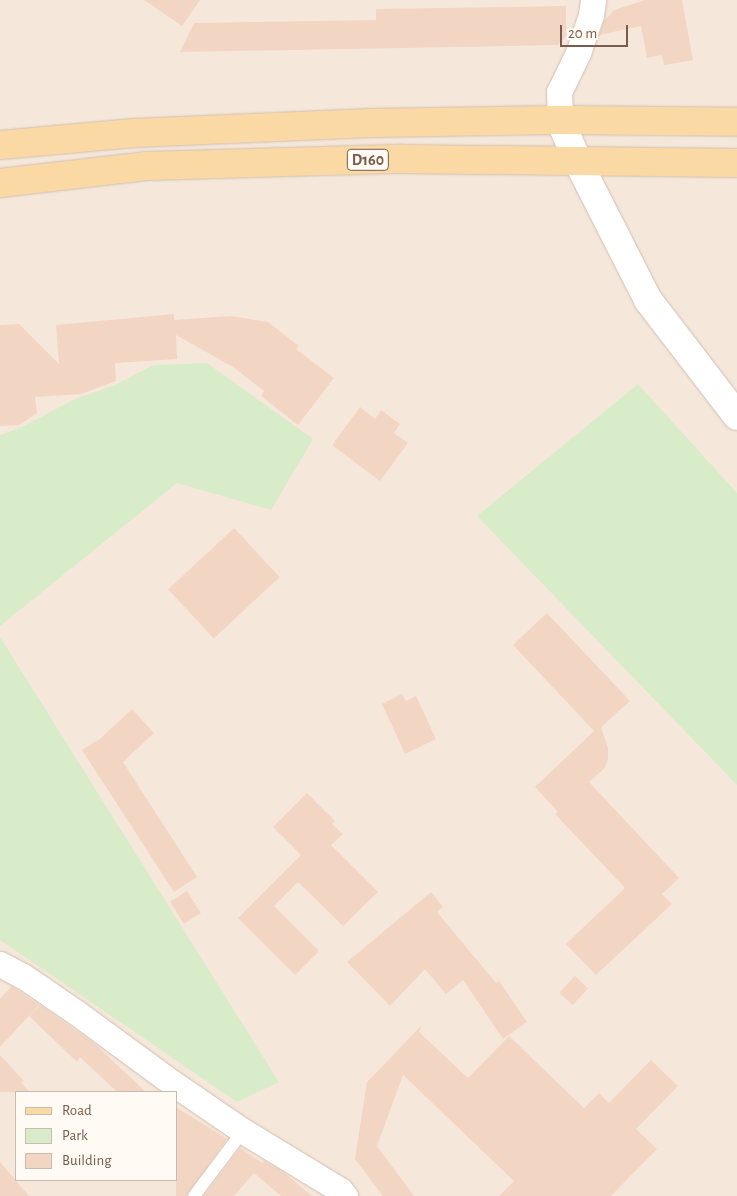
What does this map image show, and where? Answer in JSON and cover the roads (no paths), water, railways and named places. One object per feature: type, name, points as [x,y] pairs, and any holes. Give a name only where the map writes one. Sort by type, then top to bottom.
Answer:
[{"type":"main road","name":"D160","points":[[0,145],[134,133],[371,123],[560,120],[737,122]]},
{"type":"main road","points":[[560,120],[578,162],[648,300],[737,416]]},
{"type":"main road","name":"D160","points":[[0,183],[156,166],[403,159],[737,163]]},
{"type":"street","points":[[560,120],[559,92],[578,53],[591,15],[593,0]]},
{"type":"street","points":[[0,964],[23,976],[78,1012],[164,1077],[243,1131],[340,1190],[345,1196]]},
{"type":"lane","points":[[194,1196],[243,1131]]}]
